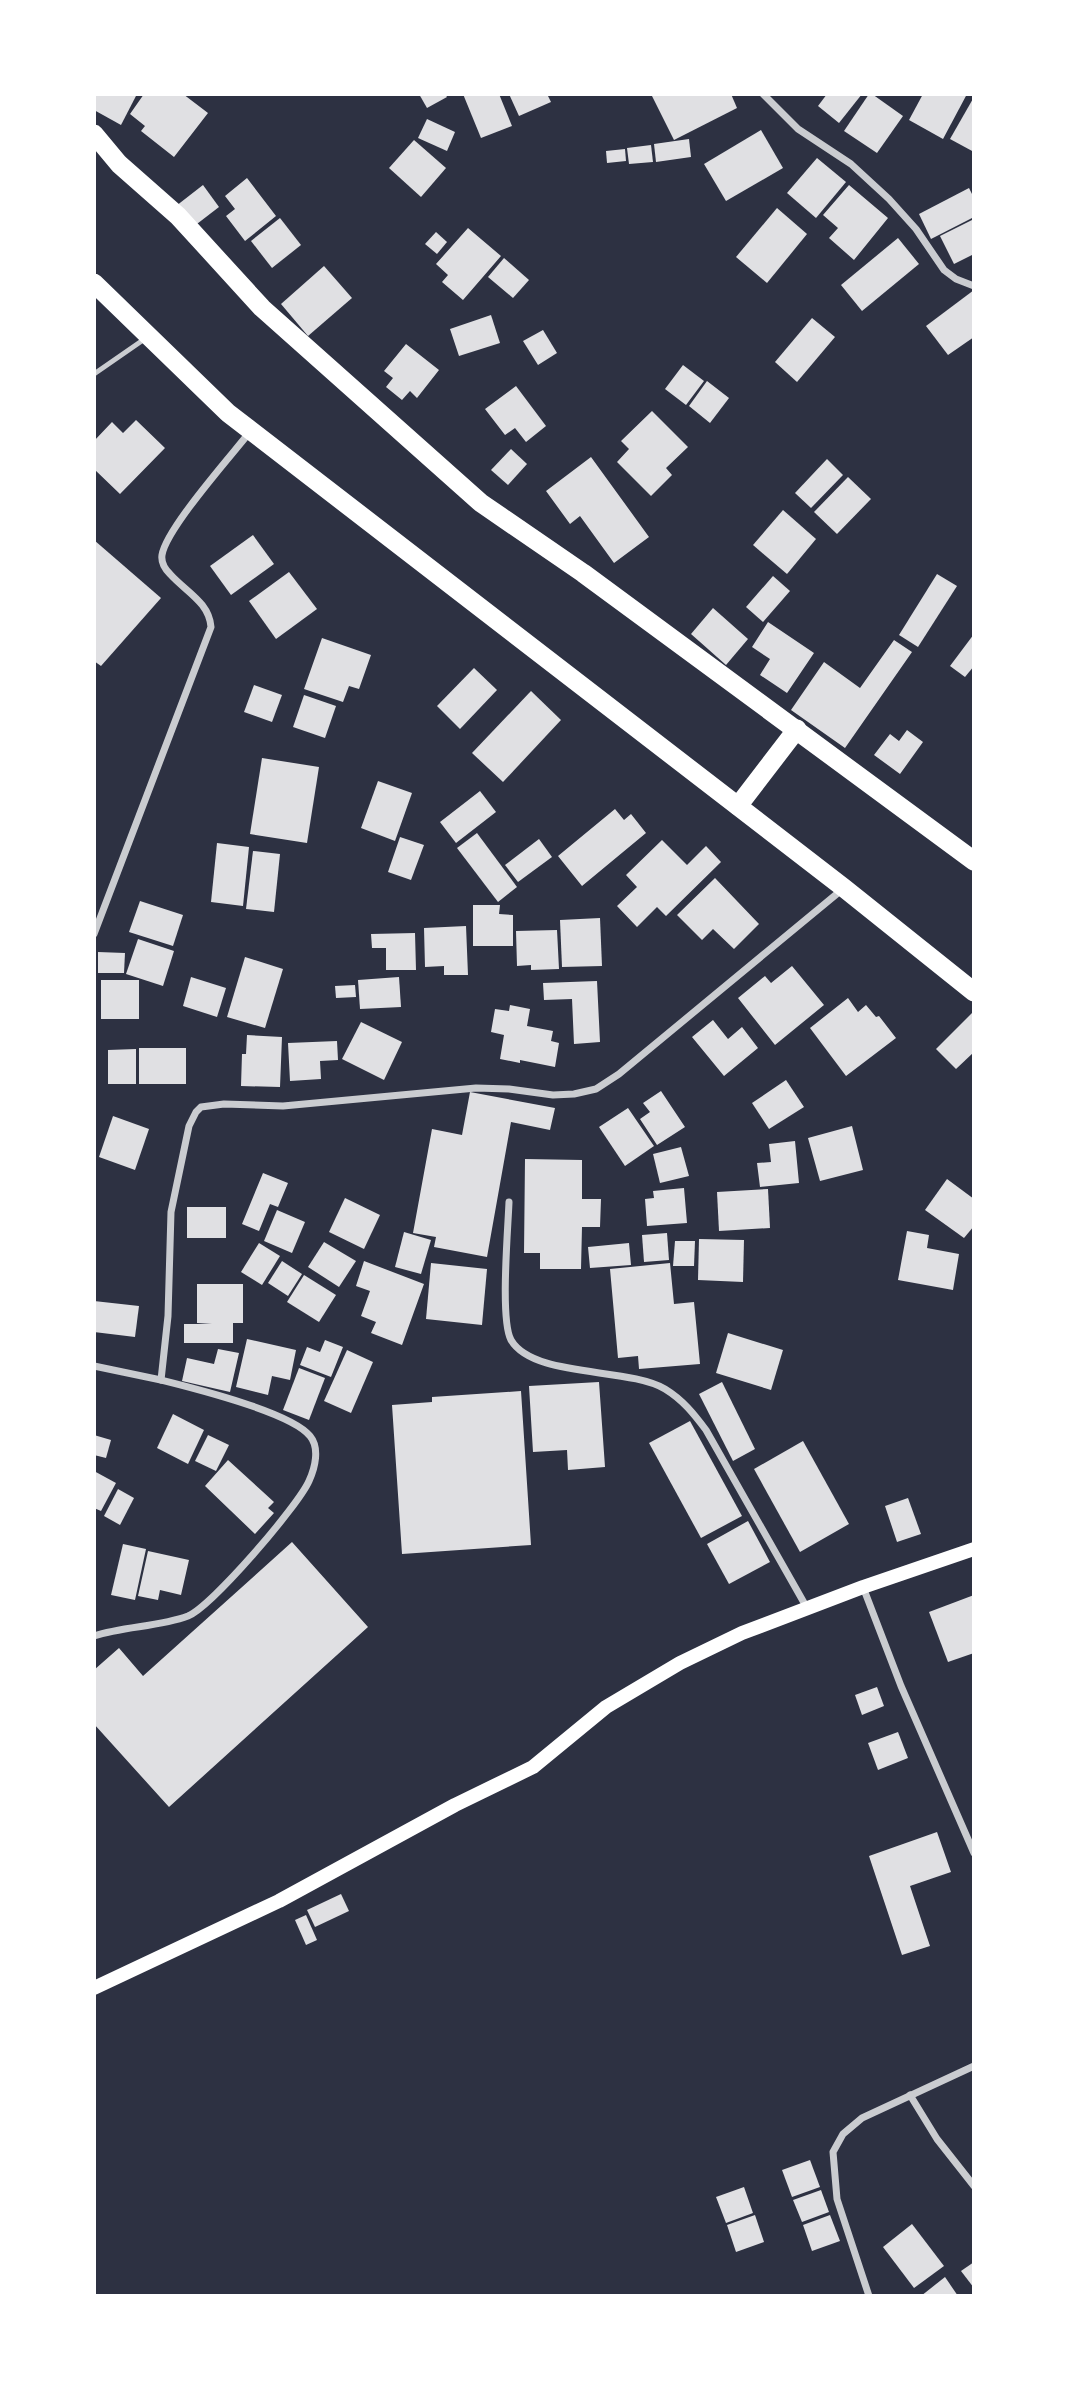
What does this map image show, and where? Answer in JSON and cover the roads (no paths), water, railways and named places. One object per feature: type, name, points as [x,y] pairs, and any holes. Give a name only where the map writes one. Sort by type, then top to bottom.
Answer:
[{"type":"highway","points":[[94,134],[119,164],[178,216],[262,308],[481,503],[583,573],[974,861]]},
{"type":"highway","points":[[94,284],[228,413],[844,888],[974,992]]},
{"type":"highway","points":[[738,806],[797,729]]},
{"type":"main road","points":[[94,1988],[279,1901],[455,1805],[533,1767],[606,1707],[680,1663],[742,1633],[974,1549]]},
{"type":"street","points":[[763,94],[799,129],[851,164],[889,199],[916,229],[944,270],[956,279],[974,286]]},
{"type":"street","points":[[94,934],[211,628],[207,611],[165,570],[162,555],[172,533],[251,431]]},
{"type":"street","points":[[161,1380],[168,1317],[171,1212],[189,1126],[201,1107],[224,1104],[283,1106],[477,1088],[553,1095],[596,1089],[619,1074],[844,888]]},
{"type":"street","points":[[509,1202],[505,1320],[511,1340],[523,1352],[557,1366],[623,1376],[664,1388],[688,1406],[706,1430],[807,1608]]},
{"type":"street","points":[[94,1366],[220,1395],[294,1423],[309,1434],[315,1444],[316,1458],[309,1482],[273,1533],[199,1608],[190,1615],[94,1636]]},
{"type":"street","points":[[863,1587],[901,1686],[974,1853]]},
{"type":"street","points":[[869,2295],[837,2199],[833,2152],[843,2134],[862,2118],[974,2066]]},
{"type":"street","points":[[910,2095],[937,2139],[974,2186]]},
{"type":"lane","points":[[94,374],[149,336]]}]
